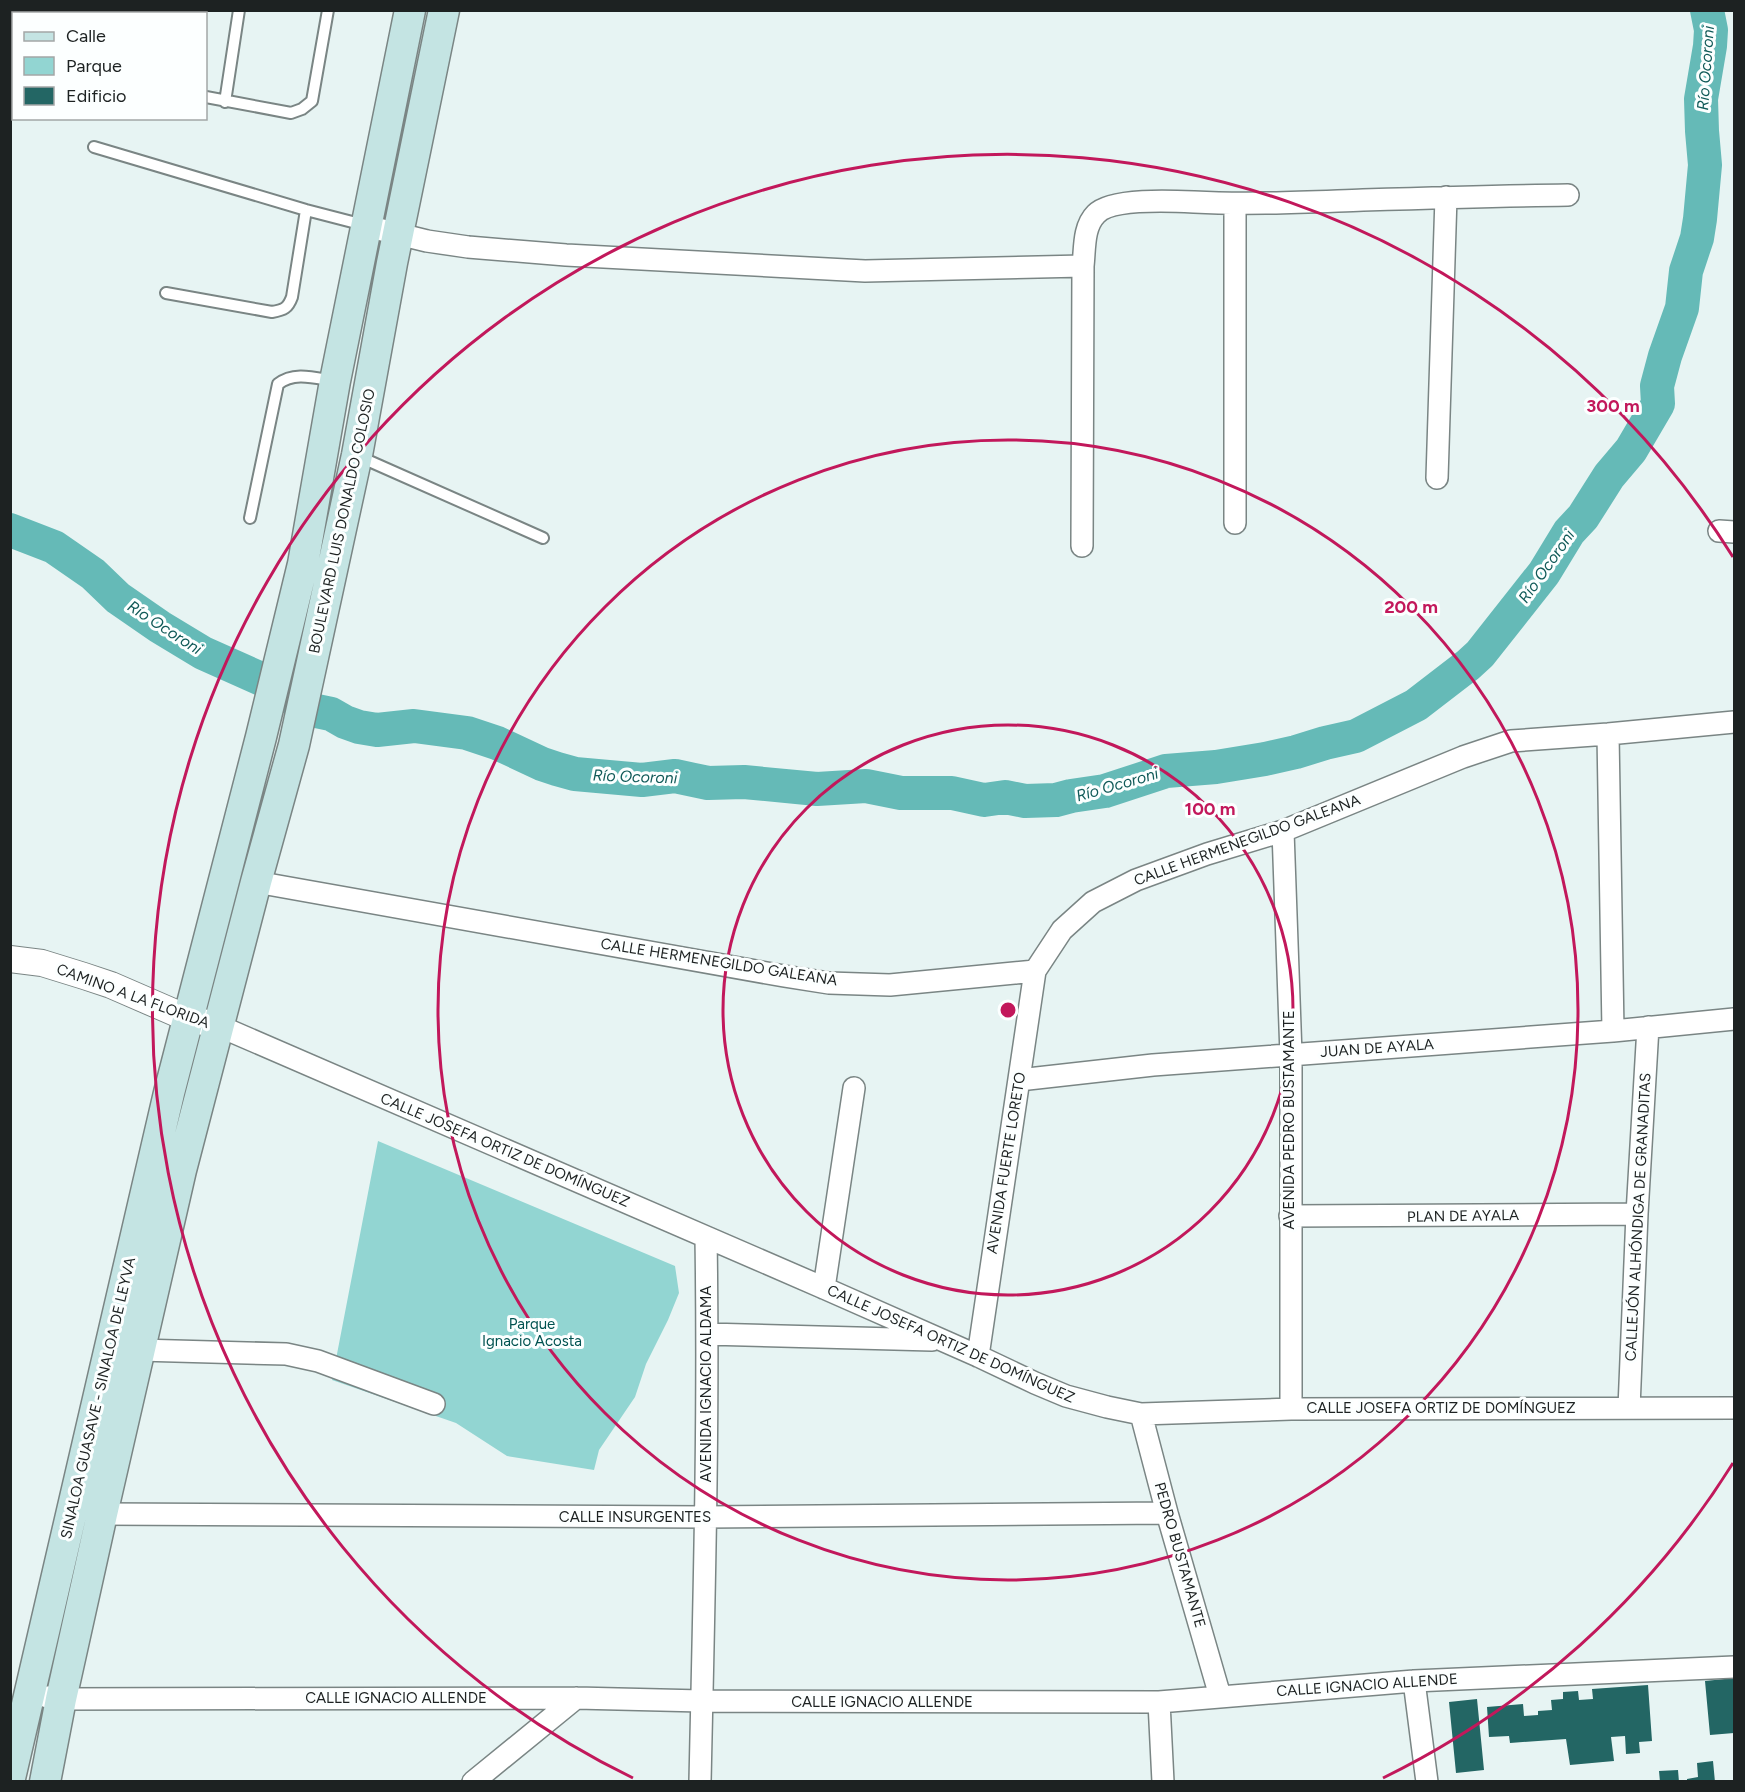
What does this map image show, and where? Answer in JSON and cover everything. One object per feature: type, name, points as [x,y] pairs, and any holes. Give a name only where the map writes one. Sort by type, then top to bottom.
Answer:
[{"type":"main road","name":"BOULEVARD LUIS DONALDO COLOSIO","points":[[187,1018],[261,737],[303,564],[335,381],[410,10]]},
{"type":"main road","name":"BOULEVARD LUIS DONALDO COLOSIO","points":[[219,1026],[294,745],[333,571],[444,10]]},
{"type":"main road","name":"SINALOA GUASAVE - SINALOA DE LEYVA","points":[[10,1778],[187,1018]]},
{"type":"main road","name":"SINALOA GUASAVE - SINALOA DE LEYVA","points":[[45,1782],[61,1699],[139,1350],[181,1170],[219,1026]]},
{"type":"street","points":[[1082,546],[1083,266],[1086,230],[1097,213],[1116,205],[1137,202],[1164,201],[1235,205],[1568,195]]},
{"type":"street","points":[[1437,478],[1446,197]]},
{"type":"street","points":[[1235,205],[1235,522]]},
{"type":"street","points":[[366,226],[427,242],[468,248],[566,255],[865,271],[1083,266]]},
{"type":"street","name":"CALLE HERMENEGILDO GALEANA","points":[[256,882],[784,976],[829,982],[890,985],[1035,971],[1062,930],[1093,902],[1146,876],[1207,854],[1283,831],[1463,757],[1511,741],[1734,722]]},
{"type":"street","points":[[1608,734],[1613,1031]]},
{"type":"street","name":"AVENIDA PEDRO BUSTAMANTE","points":[[1283,831],[1291,1055],[1291,1409]]},
{"type":"street","name":"CAMINO A LA FLORIDA","points":[[10,959],[42,963],[111,985],[187,1018],[219,1026]]},
{"type":"street","name":"AVENIDA FUERTE LORETO","points":[[978,1356],[1035,971]]},
{"type":"street","name":"JUAN DE AYALA","points":[[1019,1080],[1153,1065],[1613,1031],[1734,1019]]},
{"type":"street","name":"CALLE JOSEFA ORTIZ DE DOMÍNGUEZ","points":[[219,1026],[824,1288],[1066,1396],[1107,1407],[1141,1413],[1291,1409],[1734,1408]]},
{"type":"street","name":"CALLEJÓN ALHÓNDIGA DE GRANADITAS","points":[[1629,1408],[1648,1028]]},
{"type":"street","points":[[824,1288],[854,1088]]},
{"type":"street","name":"PLAN DE AYALA","points":[[1290,1216],[1637,1214]]},
{"type":"street","name":"AVENIDA IGNACIO ALDAMA","points":[[700,1782],[706,1517],[708,1334],[706,1238]]},
{"type":"street","points":[[708,1334],[943,1341]]},
{"type":"street","points":[[139,1350],[286,1354],[318,1360],[434,1404]]},
{"type":"street","name":"PEDRO BUSTAMANTE","points":[[1141,1413],[1167,1513],[1220,1696]]},
{"type":"street","name":"CALLE INSURGENTES","points":[[102,1514],[706,1517],[1167,1513]]},
{"type":"street","name":"CALLE IGNACIO ALLENDE","points":[[29,1695],[61,1699],[576,1698],[702,1701],[1159,1702],[1414,1681],[1734,1667]]},
{"type":"street","points":[[1414,1681],[1427,1782]]},
{"type":"street","points":[[472,1782],[576,1698]]},
{"type":"street","points":[[1159,1702],[1163,1782]]},
{"type":"lane","points":[[225,102],[239,10]]},
{"type":"lane","points":[[207,98],[291,113],[302,109],[312,101],[328,10]]},
{"type":"lane","points":[[94,147],[366,226]]},
{"type":"lane","points":[[166,292],[272,312],[282,311],[288,306],[292,297],[306,210]]},
{"type":"lane","points":[[250,518],[278,384],[285,378],[295,376],[335,381]]},
{"type":"lane","points":[[357,455],[543,538]]},
{"type":"green space","name":"Parque Ignacio Acosta","points":[[378,1141],[675,1266],[679,1293],[646,1364],[635,1397],[599,1450],[594,1470],[507,1456],[456,1423],[332,1380]]},
{"type":"building","points":[[1734,1678],[1734,1733],[1710,1735],[1705,1681]]},
{"type":"building","points":[[1648,1685],[1652,1741],[1639,1742],[1640,1753],[1626,1754],[1625,1736],[1611,1737],[1614,1761],[1570,1765],[1566,1739],[1510,1743],[1509,1736],[1489,1737],[1487,1707],[1523,1704],[1524,1716],[1538,1715],[1538,1711],[1552,1710],[1551,1700],[1563,1699],[1563,1692],[1578,1691],[1579,1700],[1593,1699],[1592,1689]]},
{"type":"building","points":[[1477,1699],[1484,1770],[1456,1773],[1449,1702]]},
{"type":"building","points":[[1713,1761],[1715,1782],[1687,1782],[1687,1779],[1698,1777],[1697,1763]]},
{"type":"building","points":[[1678,1770],[1679,1782],[1660,1782],[1659,1771]]},
{"type":"waterway","name":"Río Ocoroni","points":[[10,530],[54,547],[93,574],[118,598],[160,627],[203,653],[268,682],[307,709],[331,714],[359,727],[377,730],[414,726],[467,733],[497,743],[542,764],[575,774],[642,780],[675,776],[708,783],[744,782],[817,789],[866,786],[901,793],[952,793],[984,800],[1005,797],[1025,801],[1056,800],[1105,791],[1166,771],[1216,767],[1265,759],[1356,736],[1416,705],[1480,654],[1544,573],[1569,532],[1583,517],[1609,476],[1631,450],[1658,404],[1657,386],[1682,308],[1686,271],[1697,238],[1700,219],[1705,165],[1701,99],[1711,30],[1707,10]]}]
